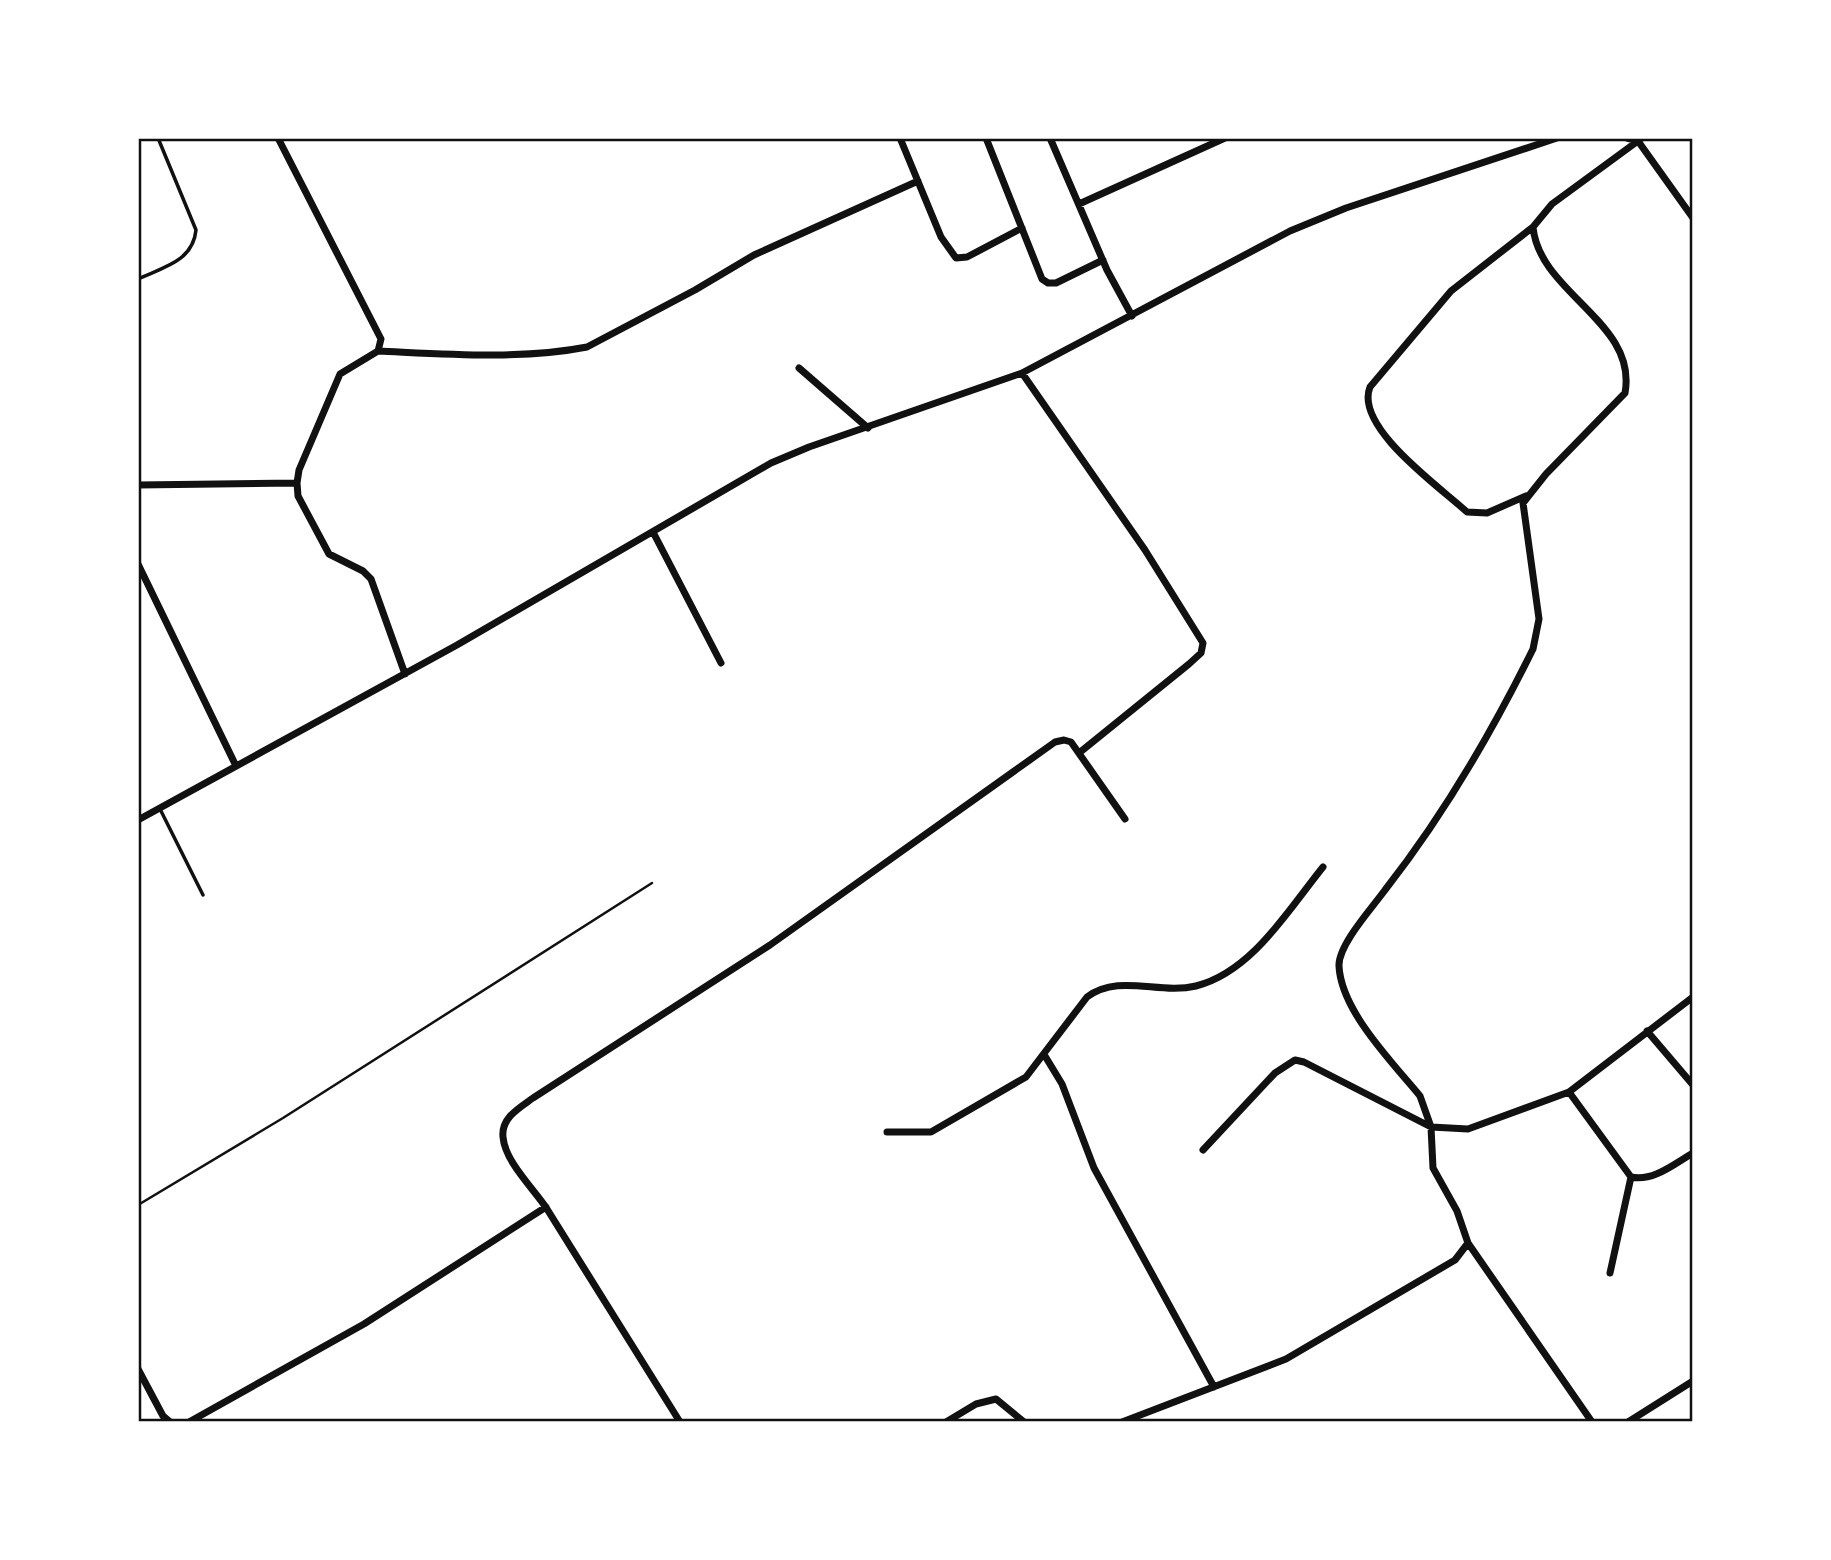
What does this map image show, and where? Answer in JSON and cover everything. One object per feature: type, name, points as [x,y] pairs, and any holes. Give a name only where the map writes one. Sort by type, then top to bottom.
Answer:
[{"type":"street","points":[[278,138],[379,331],[378,351]]},
{"type":"street","points":[[900,138],[941,237],[956,258],[967,257],[1022,228]]},
{"type":"street","points":[[986,138],[1036,270],[1048,283],[1056,283],[1102,260]]},
{"type":"street","points":[[1050,138],[1102,260],[1132,316]]},
{"type":"street","points":[[1079,204],[1225,138]]},
{"type":"street","points":[[138,820],[405,674],[771,463],[1022,373],[1290,231],[1346,208],[1557,138]]},
{"type":"street","points":[[1627,138],[1640,140],[1693,218]]},
{"type":"street","points":[[1533,227],[1539,251],[1610,337],[1623,357],[1628,376],[1625,394],[1526,496],[1487,513],[1467,512],[1378,428],[1367,407],[1366,397],[1370,387],[1451,291],[1533,227],[1552,204],[1640,140]]},
{"type":"street","points":[[405,674],[371,579],[363,571],[329,554],[298,496],[299,470],[341,374],[378,351],[460,354],[567,351],[587,346],[695,290],[754,255],[918,181]]},
{"type":"street","points":[[799,369],[868,428]]},
{"type":"street","points":[[1022,373],[1145,550],[1203,643],[1201,653],[1189,664],[1079,753]]},
{"type":"street","points":[[138,485],[297,483]]},
{"type":"street","points":[[1526,496],[1524,524],[1539,619],[1533,649],[1431,832],[1359,925],[1341,952],[1338,965],[1341,981],[1355,1013],[1420,1096],[1431,1127],[1433,1168],[1457,1212],[1468,1243],[1592,1422]]},
{"type":"street","points":[[653,532],[720,663]]},
{"type":"street","points":[[138,564],[236,765]]},
{"type":"street","points":[[680,1422],[546,1207],[510,1156],[503,1140],[503,1125],[514,1111],[770,945],[1044,749],[1065,740],[1071,743],[1125,818]]},
{"type":"street","points":[[887,1132],[917,1134],[944,1127],[1026,1077],[1045,1056],[1087,997],[1100,988],[1113,985],[1182,988],[1198,986],[1242,961],[1324,867]]},
{"type":"street","points":[[1203,1150],[1275,1073],[1295,1060],[1304,1062],[1431,1127],[1480,1126],[1569,1093],[1693,997]]},
{"type":"street","points":[[1647,1031],[1693,1085]]},
{"type":"street","points":[[1045,1056],[1062,1084],[1094,1168],[1214,1387]]},
{"type":"street","points":[[1569,1093],[1631,1177],[1642,1179],[1654,1175],[1693,1153]]},
{"type":"street","points":[[1610,1273],[1631,1177]]},
{"type":"street","points":[[189,1422],[364,1324],[546,1207]]},
{"type":"street","points":[[1122,1422],[1261,1370],[1314,1344],[1455,1260],[1468,1243]]},
{"type":"street","points":[[138,1369],[163,1416],[170,1422]]},
{"type":"street","points":[[1628,1422],[1693,1381]]},
{"type":"street","points":[[946,1422],[976,1404],[996,1399],[1024,1422]]},
{"type":"lane","points":[[138,279],[187,255],[195,245],[196,230],[158,138]]},
{"type":"lane","points":[[159,808],[204,895]]},
{"type":"path","points":[[138,1205],[283,1118],[652,883]]}]
